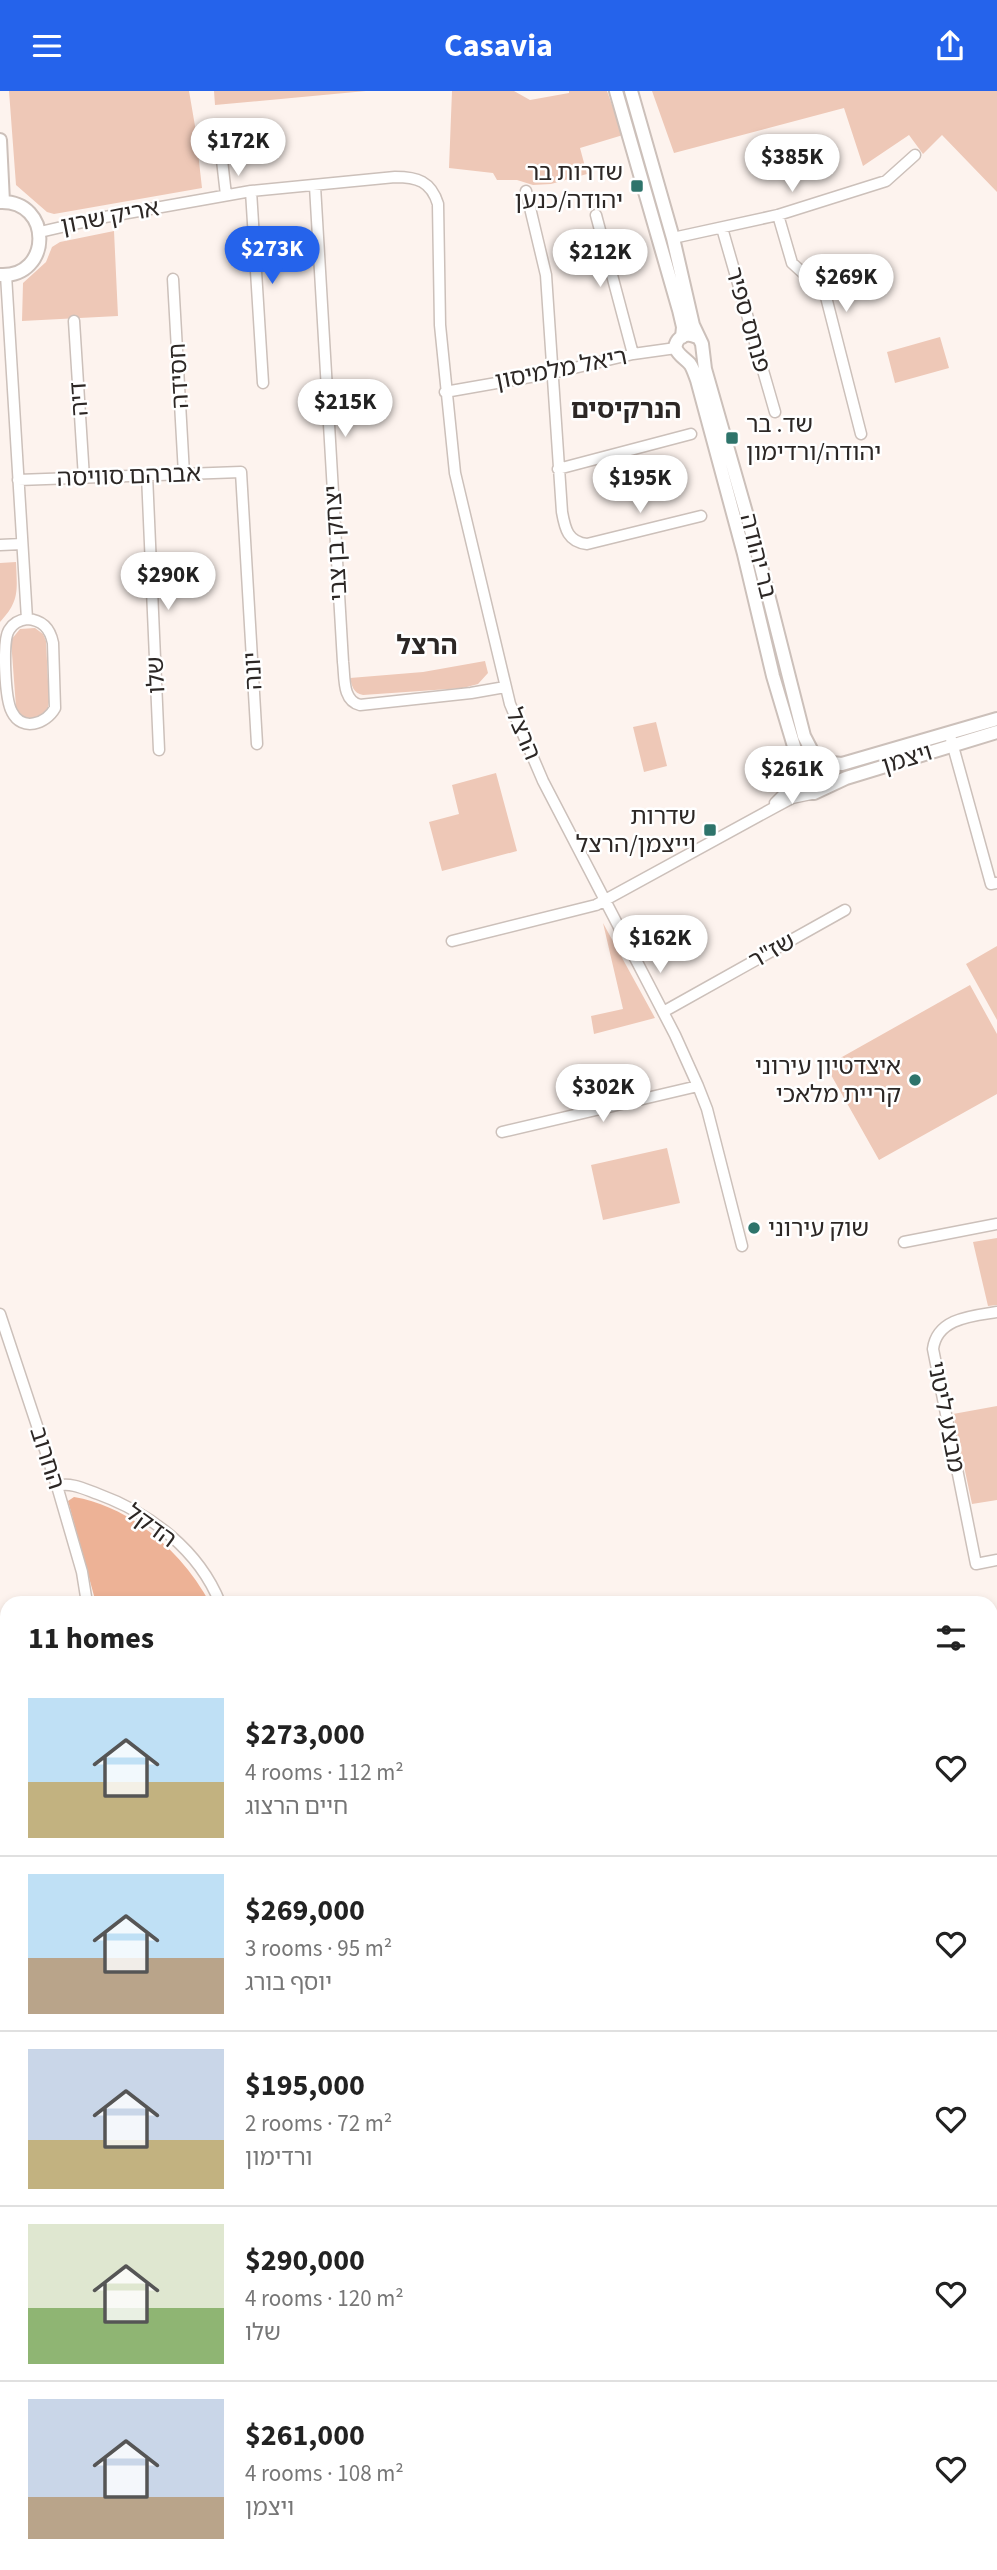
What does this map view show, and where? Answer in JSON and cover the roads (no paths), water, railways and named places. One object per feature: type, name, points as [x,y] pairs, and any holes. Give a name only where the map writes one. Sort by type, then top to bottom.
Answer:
[{"type":"street","points":[[616,91],[679,310],[683,327],[679,356],[686,361],[697,359],[702,353],[702,344],[697,337],[673,238],[631,91]]},
{"type":"street","points":[[219,134],[226,195]]},
{"type":"street","points":[[0,140],[2,202],[16,204],[27,210],[40,232],[36,256],[28,266],[18,272],[3,275],[27,619]]},
{"type":"street","points":[[673,238],[778,215],[886,181],[915,155]]},
{"type":"street","name":"אריק שרון","points":[[40,232],[251,191],[411,177],[422,180],[429,186]]},
{"type":"street","name":"יצחק בן צבי","points":[[315,185],[343,662],[348,697],[354,704],[360,705],[505,687]]},
{"type":"street","name":"הרצל","points":[[429,186],[438,204],[440,325],[455,473],[505,687],[543,781],[663,1012],[708,1109],[742,1246]]},
{"type":"street","points":[[251,191],[263,383]]},
{"type":"street","points":[[526,191],[546,275],[558,468],[564,524],[569,536],[576,543],[587,544],[701,516]]},
{"type":"street","points":[[596,215],[633,354]]},
{"type":"street","points":[[778,215],[792,263],[825,293],[861,435]]},
{"type":"street","name":"פנחס ספיר","points":[[722,228],[775,412]]},
{"type":"street","name":"חסידה","points":[[173,279],[184,474]]},
{"type":"street","name":"דיה","points":[[74,321],[84,478]]},
{"type":"street","points":[[679,343],[691,335],[697,337]]},
{"type":"street","name":"ריאל מלמיסון","points":[[445,392],[553,373],[679,343]]},
{"type":"street","name":"בר יהודה","points":[[702,353],[754,539],[804,736],[819,760]]},
{"type":"street","name":"בר יהודה","points":[[686,361],[697,380],[796,753],[793,774]]},
{"type":"street","points":[[558,468],[691,434]]},
{"type":"street","name":"אברהם סוויסה","points":[[18,480],[240,472]]},
{"type":"street","name":"יונה","points":[[240,472],[257,744]]},
{"type":"street","name":"שלו","points":[[147,475],[159,750]]},
{"type":"street","points":[[0,545],[22,544]]},
{"type":"street","points":[[27,619],[42,623],[51,635],[55,708],[46,720],[30,724],[16,717],[9,703],[5,638],[13,625],[27,619]]},
{"type":"street","name":"ויצמן","points":[[819,760],[842,764],[997,719]]},
{"type":"street","points":[[949,732],[994,883]]},
{"type":"street","name":"ויצמן","points":[[452,941],[557,916],[604,901],[792,798],[817,792],[846,778],[997,733]]},
{"type":"street","points":[[803,759],[819,760],[827,773],[827,781],[817,792],[799,791],[793,774],[803,759]]},
{"type":"street","name":"ויצמן","points":[[767,811],[786,792],[793,774]]},
{"type":"street","name":"שז\"ר","points":[[663,1012],[845,910]]},
{"type":"street","points":[[502,1132],[698,1086]]},
{"type":"street","points":[[904,1242],[997,1224]]},
{"type":"street","name":"מבצע ליטני","points":[[997,1311],[961,1319],[943,1327],[934,1341],[933,1349],[976,1565],[997,1560]]},
{"type":"street","name":"החרוב","points":[[0,1314],[57,1486],[82,1572],[86,1596]]},
{"type":"street","name":"הדקל","points":[[57,1486],[68,1484],[80,1487],[123,1504],[152,1520],[175,1539],[195,1562],[216,1596]]},
{"type":"place","name":"שדרות בר יהודה/כנען","points":[[637,186]]},
{"type":"place","name":"שד. בר יהודה/ורדימון","points":[[732,438]]},
{"type":"place","name":"שדרות וייצמן/הרצל","points":[[710,830]]},
{"type":"place","name":"איצדטיון עירוני קריית מלאכי","points":[[915,1080]]},
{"type":"place","name":"שוק עירוני","points":[[754,1228]]},
{"type":"district","name":"הנרקיסים","points":[[626,409]]},
{"type":"district","name":"הרצל","points":[[427,645]]}]
